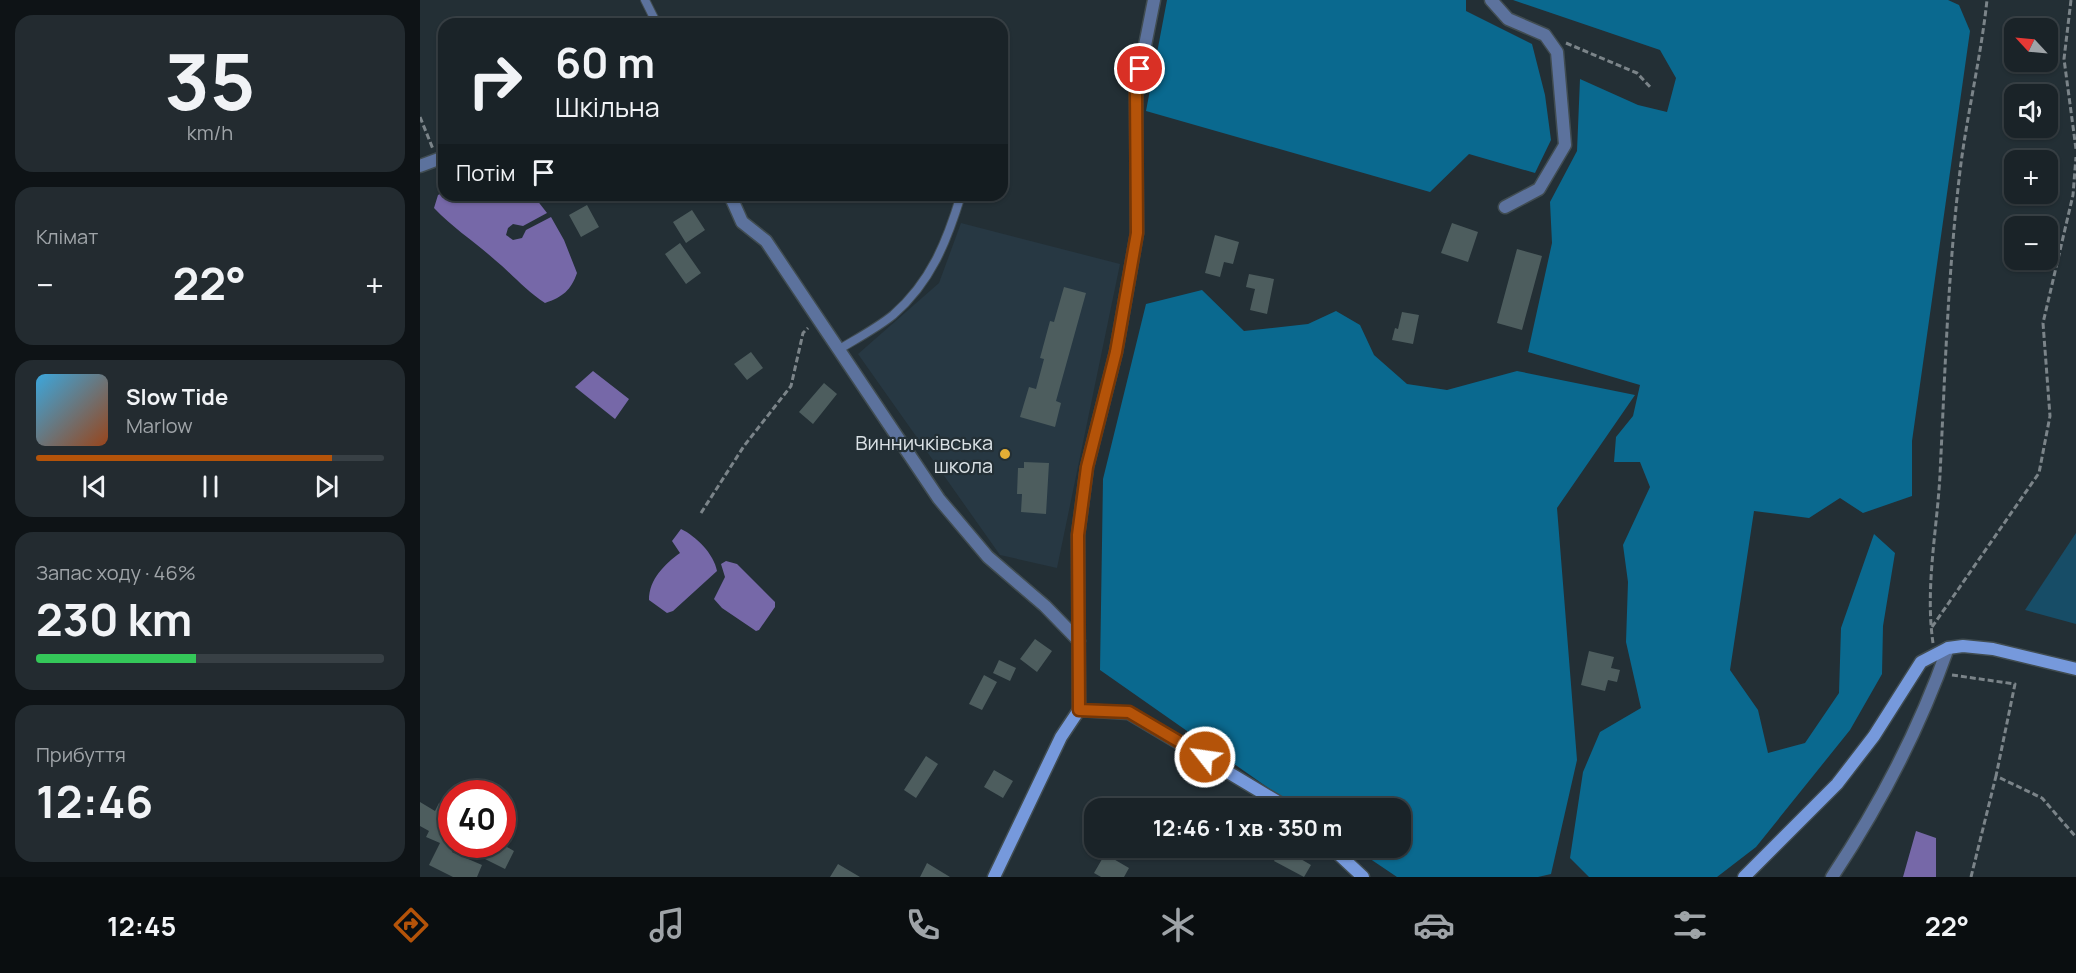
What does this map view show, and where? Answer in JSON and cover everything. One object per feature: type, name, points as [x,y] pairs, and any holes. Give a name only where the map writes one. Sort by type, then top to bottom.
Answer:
[{"type":"street","points":[[994,877],[1061,736],[1079,710],[1078,535],[1087,467],[1116,352],[1137,233],[1136,91],[1154,0]]},
{"type":"street","points":[[1491,0],[1508,19],[1545,35],[1557,52],[1565,145],[1539,189],[1505,207]]},
{"type":"street","points":[[420,166],[438,159]]},
{"type":"street","points":[[733,201],[742,222],[766,241],[939,499],[987,557],[1045,606],[1079,640]]},
{"type":"street","points":[[1744,877],[1837,784],[1874,736],[1921,662],[1934,653],[1964,646],[1993,649],[2076,669]]},
{"type":"street","points":[[1832,877],[1891,783],[1948,648]]},
{"type":"street","points":[[1079,710],[1129,712],[1271,798]]},
{"type":"street","points":[[1343,858],[1363,877]]},
{"type":"lane","points":[[645,0],[654,18]]},
{"type":"lane","points":[[838,350],[892,315],[923,285],[947,242],[959,201]]},
{"type":"path","points":[[1934,653],[1931,628],[1950,266],[1960,167],[1982,48],[1987,0]]},
{"type":"path","points":[[2071,0],[2064,59],[2076,149]]},
{"type":"path","points":[[1545,35],[1637,73],[1652,89]]},
{"type":"path","points":[[420,117],[438,152]]},
{"type":"path","points":[[1931,628],[2039,473],[2050,416],[2043,323],[2073,195],[2076,157]]},
{"type":"path","points":[[701,513],[744,446],[791,386],[804,333],[818,318]]},
{"type":"path","points":[[1939,673],[2015,684],[1996,776],[1971,877]]},
{"type":"path","points":[[1996,776],[2042,798],[2076,837]]},
{"type":"shaded area","points":[[1167,0],[1466,0],[1466,11],[1532,44],[1545,95],[1551,140],[1535,173],[1469,154],[1430,192],[1146,111]]},
{"type":"shaded area","points":[[1513,0],[1948,0],[1959,5],[1970,31],[1912,441],[1912,496],[1863,513],[1840,498],[1809,518],[1754,511],[1730,670],[1758,710],[1768,753],[1805,743],[1839,693],[1841,628],[1874,534],[1895,553],[1883,626],[1882,674],[1850,730],[1756,847],[1717,877],[1589,877],[1570,858],[1583,772],[1600,732],[1641,708],[1626,642],[1628,582],[1623,545],[1650,487],[1640,462],[1614,462],[1616,437],[1633,416],[1640,385],[1528,352],[1552,243],[1550,202],[1577,151],[1580,79],[1638,105],[1667,112],[1676,78],[1660,50]]},
{"type":"shaded area","points":[[438,195],[438,201],[538,201],[547,213],[523,226],[513,224],[508,228],[506,235],[513,240],[522,238],[526,230],[551,217],[564,240],[577,273],[572,284],[557,298],[545,303],[434,208]]},
{"type":"shaded area","name":"Винничківська школа","points":[[961,223],[1120,264],[1057,568],[1000,555],[858,354],[939,283]]},
{"type":"shaded area","points":[[1202,290],[1244,331],[1308,324],[1336,311],[1360,325],[1374,355],[1407,384],[1447,390],[1517,371],[1635,395],[1557,508],[1577,760],[1551,874],[1538,877],[1397,877],[1369,858],[1411,858],[1411,798],[1283,798],[1100,670],[1103,479],[1146,304]]},
{"type":"shaded area","points":[[593,371],[629,399],[615,419],[575,387]]},
{"type":"shaded area","points":[[681,529],[704,546],[717,571],[673,611],[667,613],[649,600],[650,592],[659,573],[680,553],[672,541]]},
{"type":"shaded area","points":[[2076,533],[2076,624],[2025,610]]},
{"type":"shaded area","points":[[726,561],[737,564],[775,602],[775,607],[759,630],[756,631],[722,608],[714,599],[725,577],[721,564]]},
{"type":"shaded area","points":[[1916,831],[1936,838],[1936,877],[1903,877]]},
{"type":"building","points":[[587,205],[599,227],[581,237],[569,215]]},
{"type":"building","points":[[692,210],[705,230],[686,243],[673,222]]},
{"type":"building","points":[[1452,223],[1478,232],[1468,262],[1441,253]]},
{"type":"building","points":[[1215,235],[1239,242],[1233,264],[1224,262],[1220,277],[1205,273]]},
{"type":"building","points":[[680,243],[701,273],[686,284],[665,254]]},
{"type":"building","points":[[1517,249],[1542,256],[1522,330],[1497,323]]},
{"type":"building","points":[[1249,274],[1274,279],[1267,314],[1250,310],[1255,289],[1246,287]]},
{"type":"building","points":[[1064,287],[1086,293],[1056,401],[1061,403],[1055,427],[1020,417],[1029,387],[1036,389],[1044,359],[1040,358],[1050,321],[1054,322]]},
{"type":"building","points":[[1402,312],[1419,315],[1413,344],[1392,340],[1395,328],[1398,329]]},
{"type":"building","points":[[751,352],[763,368],[747,380],[734,364]]},
{"type":"building","points":[[824,383],[837,394],[813,424],[799,412]]},
{"type":"building","points":[[1024,462],[1049,463],[1046,514],[1021,512],[1022,494],[1017,494],[1018,468],[1024,468]]},
{"type":"building","points":[[1035,639],[1052,651],[1037,672],[1020,659]]},
{"type":"building","points":[[1589,651],[1614,657],[1611,668],[1620,670],[1617,682],[1608,680],[1605,691],[1581,685]]},
{"type":"building","points":[[999,660],[1016,668],[1010,681],[993,673]]},
{"type":"building","points":[[984,675],[997,682],[982,710],[969,704]]},
{"type":"building","points":[[926,756],[938,764],[916,798],[904,790]]},
{"type":"building","points":[[994,770],[1013,781],[1003,798],[984,787]]},
{"type":"building","points":[[420,802],[435,811],[438,805],[438,842],[426,837],[429,831],[420,826]]},
{"type":"building","points":[[438,847],[438,858],[466,858],[482,865],[477,877],[453,877],[429,865]]},
{"type":"building","points":[[483,858],[510,858],[505,869]]},
{"type":"building","points":[[1103,858],[1112,858],[1129,868],[1124,877],[1101,877],[1094,873]]},
{"type":"building","points":[[1276,858],[1299,858],[1311,865],[1304,877],[1274,861]]},
{"type":"building","points":[[927,863],[950,877],[920,877]]},
{"type":"building","points":[[838,864],[860,877],[830,877]]},
{"type":"place","name":"Винничківська школа","points":[[1005,454]]},
{"type":"route","points":[[1140,69],[1136,91],[1137,233],[1116,352],[1087,467],[1078,535],[1079,710],[1129,712],[1205,757]]}]
